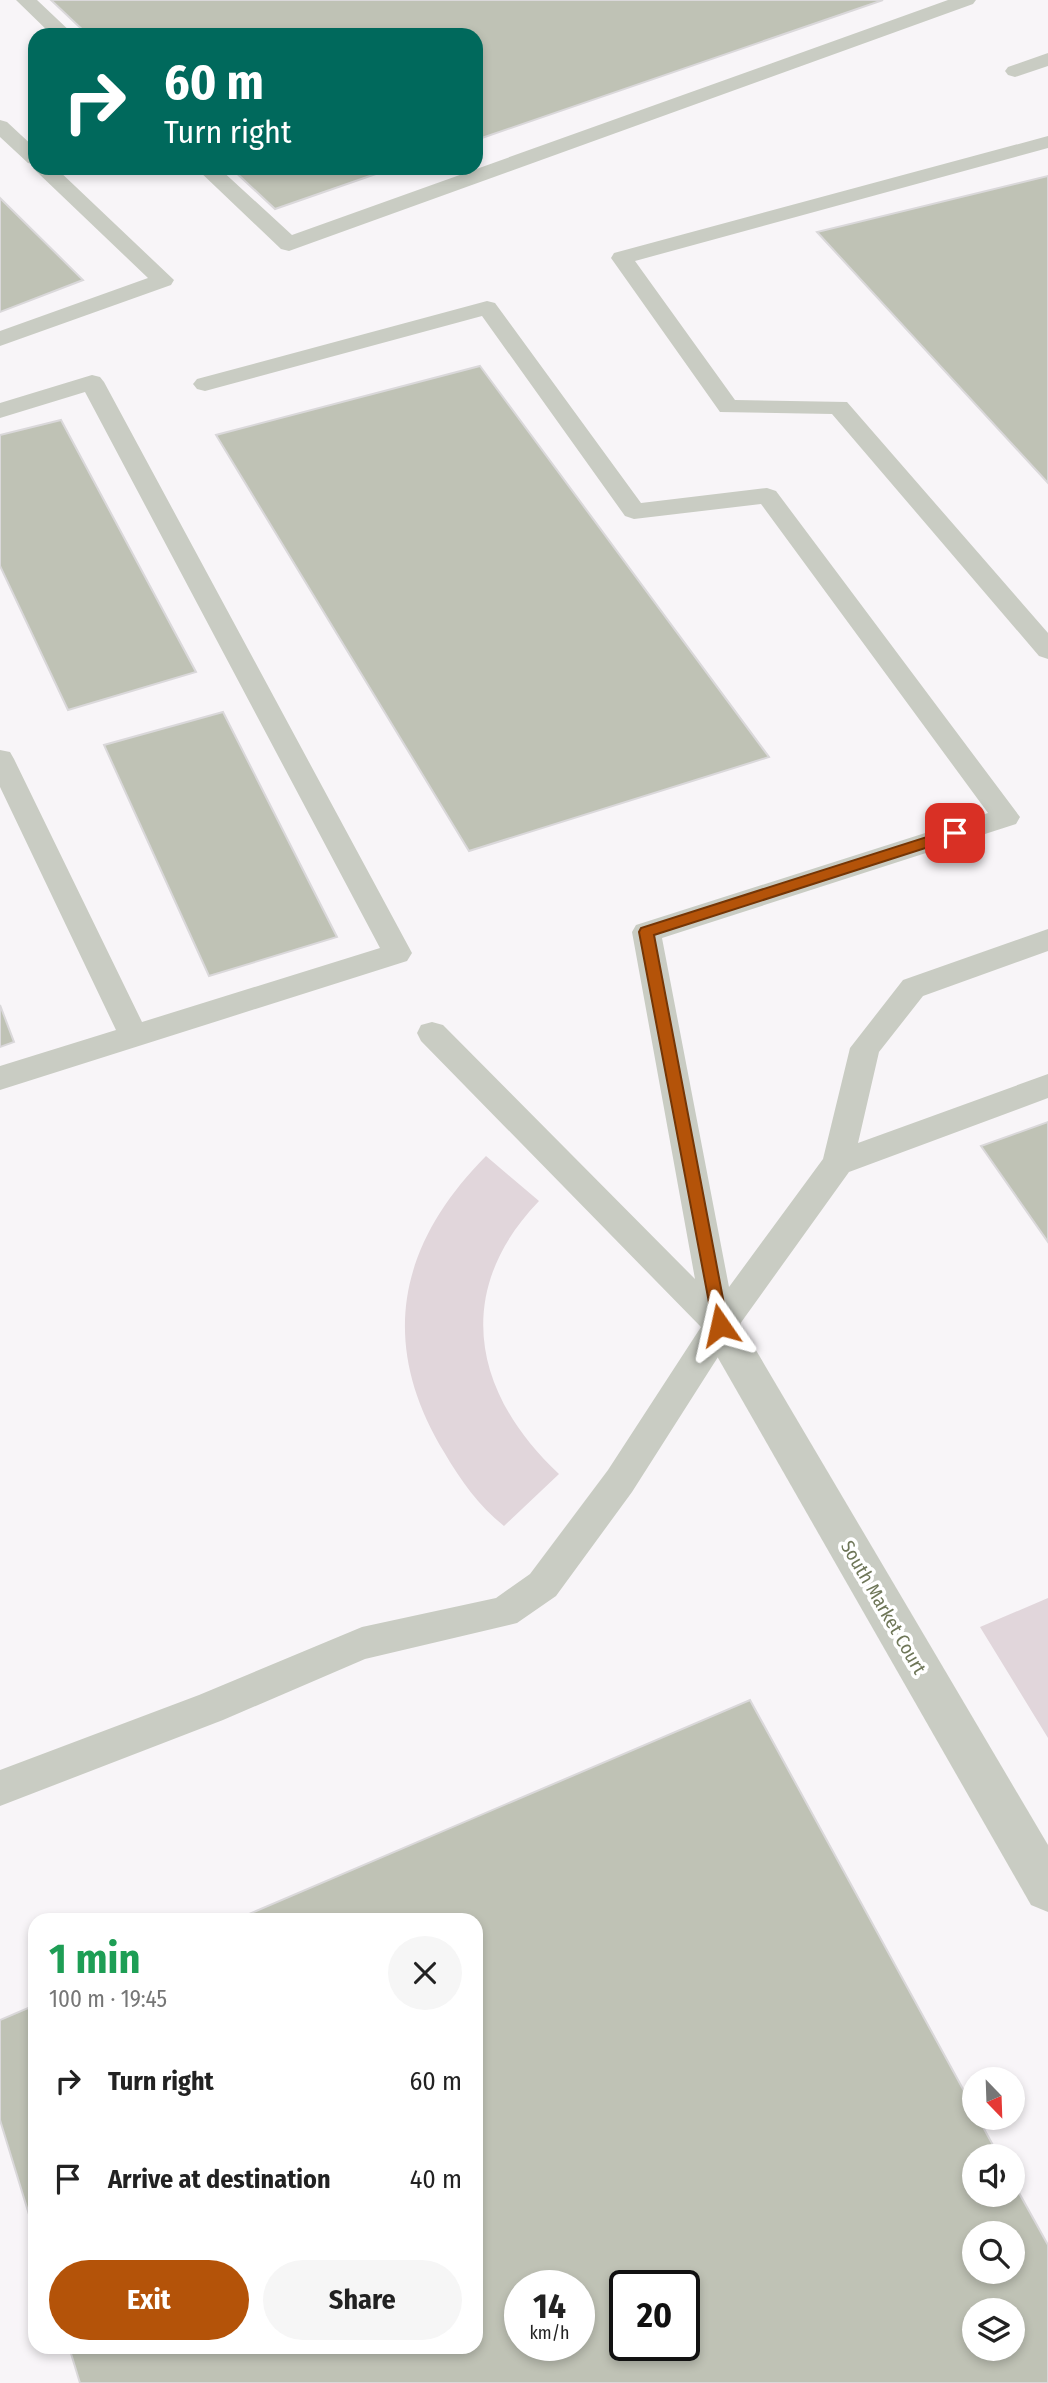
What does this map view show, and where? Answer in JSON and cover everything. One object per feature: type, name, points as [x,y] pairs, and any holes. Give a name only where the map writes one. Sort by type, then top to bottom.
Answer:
[{"type":"street","name":"South Market Court","points":[[720,1325],[1048,1889]]},
{"type":"lane","points":[[26,0],[56,28]]},
{"type":"lane","points":[[483,174],[966,0]]},
{"type":"lane","points":[[1015,71],[1048,59]]},
{"type":"lane","points":[[0,126],[28,152]]},
{"type":"lane","points":[[1048,142],[622,257],[728,407],[839,407],[1048,650]]},
{"type":"lane","points":[[0,339],[163,281],[51,175]]},
{"type":"lane","points":[[215,175],[289,244],[480,175]]},
{"type":"lane","points":[[205,384],[487,308],[634,511],[767,496],[1006,817],[646,932],[720,1325]]},
{"type":"lane","points":[[0,411],[92,382],[397,953],[0,1078]]},
{"type":"lane","points":[[2,768],[134,1036]]},
{"type":"lane","points":[[0,1788],[210,1708],[362,1643],[504,1612],[543,1585],[620,1480],[720,1325],[838,1163],[865,1048],[913,988],[1048,940]]},
{"type":"lane","points":[[432,1033],[720,1325]]},
{"type":"lane","points":[[838,1163],[1048,1086]]},
{"type":"shaded area","points":[[486,1156],[539,1201],[511,1235],[493,1270],[484,1306],[484,1341],[492,1376],[507,1410],[530,1443],[559,1474],[504,1526],[486,1510],[457,1473],[423,1412],[410,1372],[405,1334],[407,1296],[417,1260],[433,1224],[456,1190]]},
{"type":"shaded area","points":[[1048,1598],[1048,1738],[980,1627]]},
{"type":"building","points":[[51,0],[883,0],[483,138],[483,28],[81,28]]},
{"type":"building","points":[[239,175],[373,175],[275,209]]},
{"type":"building","points":[[1048,176],[1048,483],[817,232]]},
{"type":"building","points":[[0,198],[83,280],[0,312]]},
{"type":"building","points":[[480,366],[769,757],[469,851],[216,435]]},
{"type":"building","points":[[61,420],[196,672],[68,710],[0,566],[0,435]]},
{"type":"building","points":[[223,712],[337,937],[209,976],[104,745]]},
{"type":"building","points":[[0,1005],[14,1042],[0,1047]]},
{"type":"building","points":[[1048,1122],[1048,1242],[981,1146]]},
{"type":"building","points":[[750,1700],[962,2087],[962,2130],[985,2130],[992,2144],[962,2144],[962,2207],[1025,2207],[1025,2204],[1048,2245],[1048,2383],[80,2383],[71,2354],[483,2354],[483,1913],[251,1913]]},
{"type":"building","points":[[28,2008],[28,2211],[0,2120],[0,2020]]},
{"type":"route","points":[[720,1325],[646,932],[955,833]]}]
